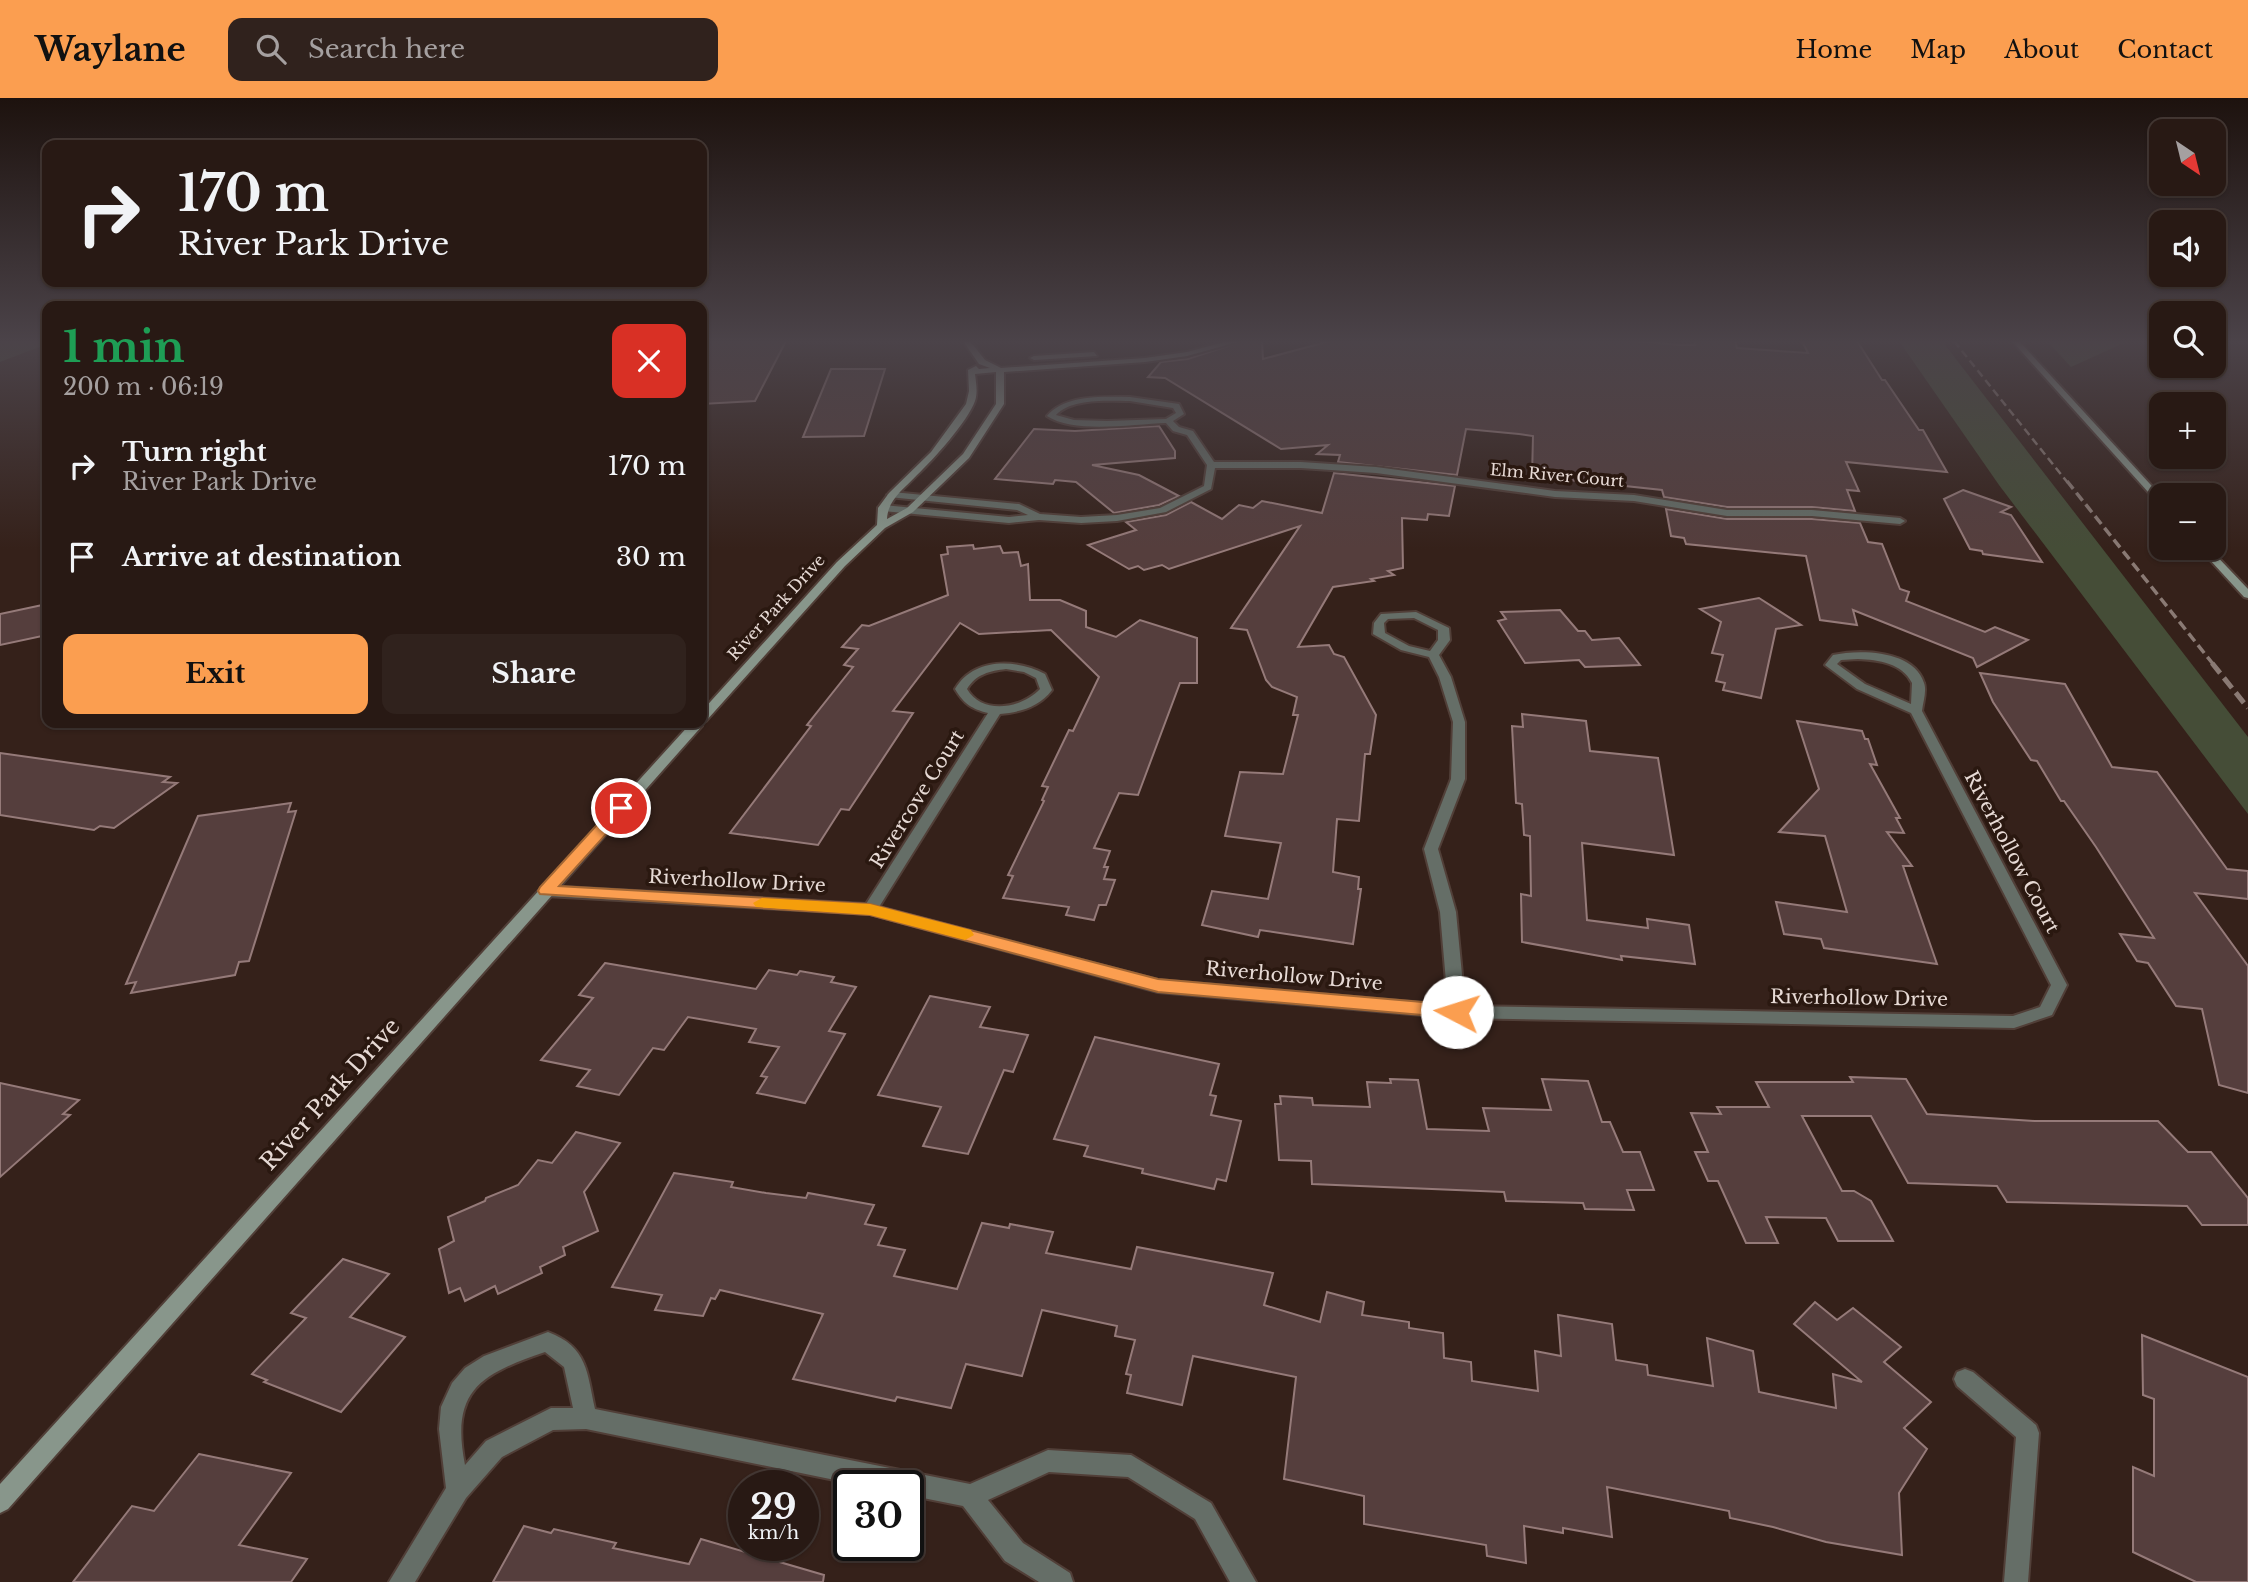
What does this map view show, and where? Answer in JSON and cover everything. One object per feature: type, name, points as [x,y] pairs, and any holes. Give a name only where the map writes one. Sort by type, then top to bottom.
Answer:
[{"type":"street","points":[[882,526],[883,508],[892,495],[940,446],[966,410]]},
{"type":"street","name":"River Park Drive","points":[[707,712],[841,564],[882,526],[910,510],[966,456],[996,410]]},
{"type":"street","points":[[1055,410],[1051,416],[1060,421],[1082,424],[1187,422]]},
{"type":"street","points":[[883,508],[1009,520],[1039,517],[1081,520],[1163,510],[1209,487],[1211,465],[1180,410]]},
{"type":"street","points":[[2078,410],[2149,488]]},
{"type":"street","points":[[1168,421],[1176,429],[1187,422]]},
{"type":"street","name":"Elm River Court","points":[[1211,465],[1301,465],[1376,470],[1555,494],[1634,498],[1727,513],[1812,513],[1900,521]]},
{"type":"street","points":[[892,495],[1019,507],[1039,517]]},
{"type":"street","points":[[2215,560],[2248,595]]},
{"type":"street","points":[[1403,614],[1416,615],[1431,621],[1443,628],[1444,640],[1433,654],[1405,648],[1379,634],[1379,623],[1385,616],[1403,614]]},
{"type":"street","points":[[1433,654],[1445,677],[1459,722],[1458,779],[1431,849],[1448,912],[1457,1012]]},
{"type":"street","name":"Riverhollow Court","points":[[1916,711],[1868,691],[1831,665],[1838,657],[1873,655],[1913,673],[1919,684],[1916,711],[2059,985],[2046,1011]]},
{"type":"street","points":[[1006,666],[1027,669],[1041,676],[1045,682],[1046,690],[1032,702],[1012,709],[997,709],[975,705],[963,697],[961,689],[965,680],[982,671],[1006,666]]},
{"type":"street","name":"Rivercove Court","points":[[870,909],[997,709]]},
{"type":"street","name":"River Park Drive","points":[[0,1501],[693,728]]},
{"type":"street","name":"Riverhollow Drive","points":[[546,891],[870,909],[1158,986],[1457,1012],[2014,1022],[2046,1011]]},
{"type":"street","points":[[458,1490],[449,1451],[449,1413],[465,1380],[502,1356],[548,1342],[574,1362],[586,1418]]},
{"type":"street","points":[[1965,1379],[2028,1433],[2016,1582]]},
{"type":"street","points":[[401,1582],[458,1490],[494,1449],[551,1419],[586,1418],[970,1496],[1048,1461],[1131,1466],[1203,1511],[1244,1582]]},
{"type":"street","points":[[970,1496],[1014,1552],[1061,1582]]},
{"type":"green space","points":[[1947,410],[1996,410],[2248,737],[2248,814],[1999,485]]},
{"type":"building","points":[[814,410],[872,410],[864,436],[803,437]]},
{"type":"building","points":[[1218,410],[1906,410],[1919,430],[1923,430],[1947,472],[1846,462],[1859,491],[1847,490],[1855,511],[1812,507],[1727,507],[1664,497],[1662,490],[1532,476],[1533,436],[1519,434],[1466,429],[1457,475],[1338,462],[1340,455],[1317,454],[1328,445],[1281,449]]},
{"type":"building","points":[[1159,426],[1175,451],[1175,458],[1092,465],[1139,475],[1179,496],[1159,505],[1114,513],[1076,482],[1055,480],[1053,484],[995,479],[1034,429],[1075,431]]},
{"type":"building","points":[[1334,473],[1455,486],[1449,516],[1428,514],[1427,520],[1402,518],[1403,568],[1388,571],[1394,575],[1371,579],[1374,581],[1333,587],[1298,647],[1329,645],[1334,654],[1344,657],[1376,715],[1370,754],[1365,754],[1359,821],[1337,819],[1333,872],[1359,877],[1358,889],[1361,889],[1353,944],[1260,930],[1258,937],[1202,925],[1212,891],[1268,899],[1281,843],[1225,836],[1240,772],[1283,774],[1298,715],[1293,715],[1297,697],[1272,687],[1266,680],[1247,630],[1231,628],[1300,526],[1169,569],[1162,565],[1144,570],[1138,566],[1129,569],[1088,545],[1136,530],[1126,522],[1166,515],[1191,502],[1222,519],[1239,505],[1253,508],[1262,501],[1322,513]]},
{"type":"building","points":[[1963,490],[2011,507],[2001,512],[2011,515],[2042,562],[1983,554],[1982,551],[1970,549],[1944,499]]},
{"type":"building","points":[[1666,509],[1727,519],[1812,519],[1860,523],[1868,542],[1882,544],[1900,589],[1909,592],[1906,601],[1985,632],[1995,627],[2028,640],[1977,667],[1973,658],[1853,610],[1857,625],[1820,620],[1806,556],[1686,544],[1684,538],[1671,536]]},
{"type":"building","points":[[973,545],[974,549],[1000,546],[1003,553],[1018,552],[1021,566],[1028,564],[1030,600],[1060,600],[1086,611],[1086,627],[1116,637],[1140,620],[1197,638],[1197,683],[1180,683],[1138,795],[1119,793],[1094,848],[1110,851],[1104,867],[1108,867],[1104,879],[1115,880],[1106,905],[1099,905],[1094,920],[1066,915],[1069,907],[1003,898],[1013,876],[1008,875],[1044,801],[1042,800],[1048,787],[1042,786],[1099,677],[1051,630],[979,634],[960,623],[893,711],[913,713],[849,810],[841,809],[818,845],[730,833],[811,726],[807,725],[853,667],[844,665],[858,649],[842,647],[862,625],[869,626],[948,595],[941,555],[948,554],[947,547]]},
{"type":"building","points":[[1759,598],[1801,625],[1776,629],[1761,698],[1723,690],[1725,683],[1716,681],[1723,655],[1712,653],[1721,622],[1700,609]]},
{"type":"building","points":[[42,605],[42,636],[0,645],[0,614]]},
{"type":"building","points":[[1560,610],[1578,631],[1585,631],[1592,640],[1619,638],[1640,665],[1585,667],[1579,660],[1525,663],[1498,621],[1506,619],[1501,612]]},
{"type":"building","points":[[1980,673],[2065,684],[2112,767],[2157,772],[2227,869],[2248,871],[2248,899],[2195,893],[2248,966],[2248,1093],[2219,1085],[2202,1009],[2176,1006],[2148,963],[2137,961],[2120,934],[2154,938],[2037,761],[2031,760],[1993,702]]},
{"type":"building","points":[[1522,714],[1586,721],[1590,751],[1658,758],[1674,855],[1582,843],[1587,920],[1648,928],[1647,919],[1689,925],[1695,964],[1621,956],[1622,960],[1522,942],[1521,894],[1531,896],[1530,836],[1524,835],[1522,804],[1516,803],[1512,726],[1523,727]]},
{"type":"building","points":[[1797,721],[1862,731],[1865,739],[1868,739],[1877,765],[1870,764],[1900,818],[1896,818],[1904,833],[1887,832],[1912,866],[1903,866],[1937,964],[1824,948],[1821,939],[1784,934],[1776,902],[1847,912],[1825,836],[1779,832],[1819,789]]},
{"type":"building","points":[[0,753],[170,777],[163,782],[177,783],[114,828],[100,826],[94,830],[0,815]]},
{"type":"building","points":[[291,803],[288,812],[296,811],[249,961],[239,962],[235,975],[131,993],[136,982],[126,984],[198,816]]},
{"type":"building","points":[[605,963],[756,989],[769,970],[797,975],[800,971],[834,977],[831,982],[856,987],[829,1031],[845,1034],[805,1103],[757,1093],[767,1077],[761,1076],[779,1047],[749,1042],[756,1029],[688,1017],[664,1050],[653,1048],[619,1095],[577,1086],[590,1070],[541,1060],[593,998],[579,995]]},
{"type":"building","points":[[930,996],[990,1007],[980,1027],[1028,1035],[1013,1072],[1004,1070],[968,1154],[923,1146],[941,1107],[878,1095]]},
{"type":"building","points":[[1095,1037],[1219,1064],[1210,1095],[1216,1096],[1211,1115],[1241,1121],[1226,1181],[1217,1179],[1214,1189],[1142,1173],[1143,1169],[1084,1156],[1088,1146],[1054,1139]]},
{"type":"building","points":[[1850,1077],[1906,1079],[1927,1114],[2034,1121],[2158,1121],[2188,1152],[2211,1152],[2248,1198],[2248,1225],[2202,1225],[2187,1206],[2007,1202],[1997,1186],[1908,1183],[1871,1116],[1802,1116],[1842,1191],[1854,1191],[1871,1201],[1893,1241],[1838,1241],[1826,1218],[1766,1217],[1778,1243],[1746,1243],[1718,1181],[1708,1181],[1695,1152],[1708,1152],[1691,1113],[1721,1114],[1717,1107],[1769,1107],[1756,1082],[1853,1082]]},
{"type":"building","points":[[1390,1079],[1418,1080],[1427,1129],[1489,1131],[1483,1108],[1551,1110],[1542,1079],[1588,1081],[1602,1122],[1610,1122],[1623,1152],[1640,1152],[1654,1190],[1627,1190],[1634,1210],[1585,1209],[1583,1203],[1506,1201],[1504,1192],[1312,1184],[1311,1161],[1279,1160],[1275,1104],[1281,1104],[1280,1096],[1312,1098],[1313,1105],[1370,1107],[1367,1082],[1391,1083]]},
{"type":"building","points":[[0,1083],[79,1100],[63,1114],[70,1115],[0,1177]]},
{"type":"building","points":[[576,1132],[620,1143],[584,1192],[598,1231],[563,1247],[565,1255],[540,1267],[542,1273],[498,1294],[495,1286],[465,1301],[460,1288],[449,1293],[439,1249],[454,1241],[448,1217],[518,1185],[538,1160],[552,1163]]},
{"type":"building","points":[[674,1173],[733,1182],[731,1187],[766,1193],[806,1198],[808,1193],[874,1205],[865,1224],[886,1228],[878,1245],[905,1250],[894,1276],[957,1289],[982,1223],[1009,1228],[1010,1224],[1053,1232],[1046,1253],[1131,1269],[1137,1247],[1273,1273],[1264,1305],[1320,1322],[1327,1292],[1364,1302],[1362,1315],[1409,1322],[1409,1328],[1443,1333],[1444,1358],[1471,1362],[1472,1381],[1538,1391],[1535,1351],[1561,1356],[1558,1315],[1612,1324],[1616,1360],[1647,1365],[1648,1375],[1713,1386],[1707,1338],[1753,1351],[1759,1392],[1836,1408],[1833,1374],[1862,1382],[1794,1324],[1815,1302],[1837,1320],[1853,1308],[1901,1347],[1884,1362],[1931,1402],[1904,1428],[1927,1449],[1899,1493],[1902,1555],[1826,1542],[1730,1518],[1729,1511],[1607,1487],[1612,1537],[1563,1528],[1563,1533],[1524,1526],[1526,1563],[1487,1556],[1486,1545],[1364,1524],[1364,1496],[1284,1479],[1296,1377],[1193,1356],[1182,1405],[1127,1393],[1131,1375],[1126,1374],[1135,1340],[1115,1336],[1117,1326],[1042,1310],[1022,1376],[966,1364],[951,1408],[897,1397],[895,1401],[793,1379],[823,1314],[720,1290],[715,1299],[711,1298],[703,1316],[655,1310],[662,1295],[612,1287]]},
{"type":"building","points":[[343,1259],[389,1274],[350,1317],[405,1337],[341,1412],[264,1382],[267,1380],[252,1374],[306,1318],[291,1313]]},
{"type":"building","points":[[2142,1335],[2248,1377],[2248,1582],[2196,1582],[2133,1552],[2133,1467],[2154,1476],[2154,1399],[2143,1395]]},
{"type":"building","points":[[199,1454],[291,1473],[239,1545],[307,1559],[291,1582],[73,1582],[132,1506],[154,1511]]},
{"type":"building","points":[[524,1526],[551,1533],[554,1529],[616,1543],[613,1548],[689,1564],[701,1539],[728,1547],[728,1561],[776,1561],[824,1575],[823,1582],[493,1582]]},
{"type":"railway","points":[[2010,410],[2068,483]]},
{"type":"railway","points":[[2067,481],[2213,664]]},
{"type":"railway","points":[[2212,663],[2248,708]]},
{"type":"slow traffic","points":[[762,903],[870,909],[965,935]]},
{"type":"route","points":[[621,808],[546,891],[870,909],[1158,986],[1457,1012]]}]
